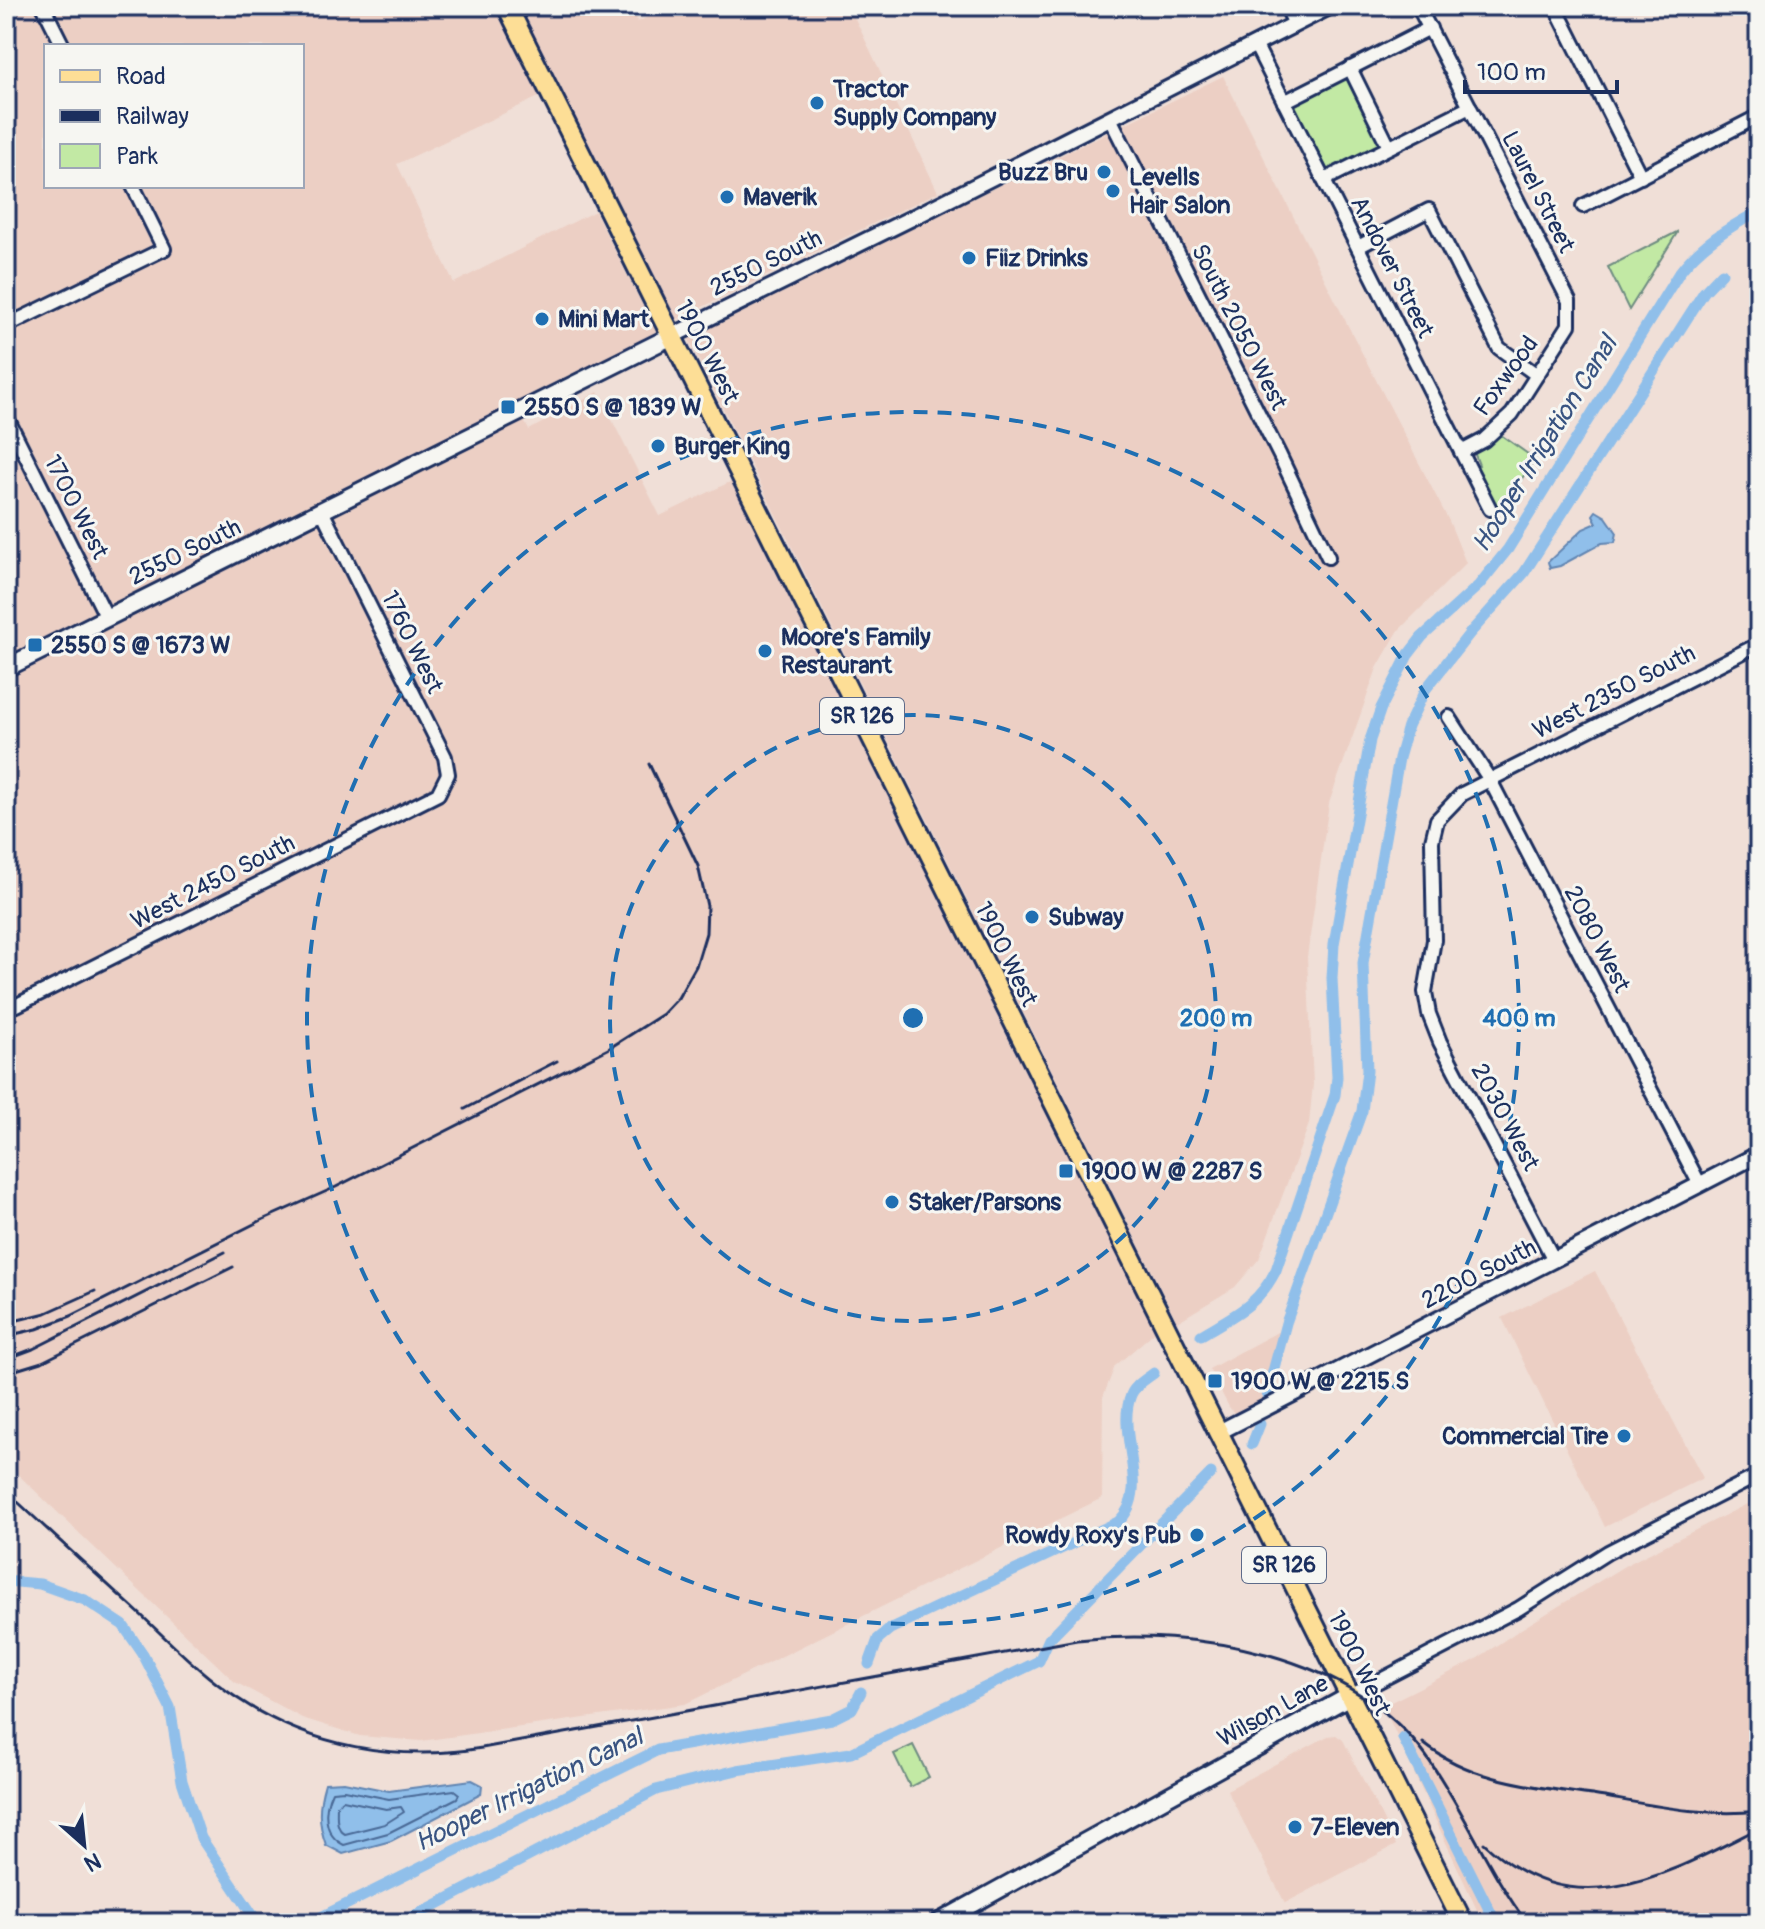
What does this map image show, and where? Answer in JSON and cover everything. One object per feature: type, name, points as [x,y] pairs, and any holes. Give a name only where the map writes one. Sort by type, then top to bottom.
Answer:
[{"type":"main road","name":"1900 West","points":[[507,6],[1463,1923]]},
{"type":"main road","name":"2550 South","points":[[6,668],[672,336]]},
{"type":"main road","name":"Wilson Lane","points":[[938,1923],[1348,1697]]},
{"type":"street","points":[[43,6],[62,44]]},
{"type":"street","points":[[1286,6],[1295,24]]},
{"type":"street","name":"2550 South","points":[[672,336],[1331,6]]},
{"type":"street","name":"Laurel Street","points":[[1418,6],[1569,301],[1571,313]]},
{"type":"street","points":[[1555,6],[1641,177]]},
{"type":"street","points":[[1284,102],[1430,28]]},
{"type":"street","name":"Andover Street","points":[[1255,44],[1490,509]]},
{"type":"street","points":[[1350,68],[1389,147]]},
{"type":"street","points":[[1324,180],[1470,107]]},
{"type":"street","points":[[1583,206],[1759,116]]},
{"type":"street","name":"South 2050 West","points":[[1110,118],[1328,557]]},
{"type":"street","points":[[6,326],[164,249],[134,188]]},
{"type":"street","points":[[1358,247],[1429,210],[1499,348],[1537,375]]},
{"type":"street","name":"Foxwood","points":[[1461,452],[1484,440],[1512,414],[1569,325],[1571,313]]},
{"type":"street","name":"1700 West","points":[[6,416],[107,618]]},
{"type":"street","name":"1760 West","points":[[322,511],[445,757],[448,774],[438,794]]},
{"type":"street","name":"West 2350 South","points":[[1490,780],[1759,644]]},
{"type":"street","name":"2080 West","points":[[1449,717],[1490,780],[1700,1185]]},
{"type":"street","name":"2030 West","points":[[1490,780],[1462,794],[1437,820],[1432,841],[1434,940],[1425,992],[1429,1014],[1440,1042],[1554,1260]]},
{"type":"street","name":"West 2450 South","points":[[6,1005],[17,1005],[438,794]]},
{"type":"street","name":"2200 South","points":[[1219,1432],[1759,1154]]},
{"type":"street","name":"Wilson Lane","points":[[1348,1697],[1518,1609],[1608,1552],[1759,1475]]},
{"type":"shaded area","points":[[6,6],[498,6],[543,95],[397,164],[454,283],[595,211],[657,334],[516,406],[529,430],[598,392],[660,516],[732,481],[1157,1330],[1115,1366],[1103,1397],[1102,1498],[685,1704],[421,1741],[360,1736],[302,1718],[235,1682],[6,1463]]},
{"type":"shaded area","points":[[536,6],[630,6],[638,22],[669,6],[849,6],[938,192],[676,320],[521,13]]},
{"type":"shaded area","points":[[1223,76],[1449,521],[1466,563],[1399,630],[1377,668],[1329,803],[1307,957],[1313,1084],[1309,1124],[1259,1259],[1235,1287],[1177,1322],[688,338]]},
{"type":"shaded area","points":[[1595,1271],[1703,1478],[1605,1527],[1502,1318]]},
{"type":"shaded area","points":[[1283,1329],[1263,1403],[1234,1413],[1209,1369]]},
{"type":"shaded area","points":[[1759,1498],[1759,1923],[1483,1923],[1383,1706],[1475,1660],[1626,1565]]},
{"type":"shaded area","points":[[1336,1735],[1343,1740],[1396,1845],[1285,1903],[1227,1790],[1328,1736]]},
{"type":"green space","points":[[1349,75],[1385,145],[1329,173],[1293,103]]},
{"type":"green space","points":[[1677,233],[1629,310],[1608,267]]},
{"type":"green space","points":[[1501,435],[1535,459],[1492,523],[1488,515],[1495,511],[1475,467],[1479,465],[1474,452]]},
{"type":"green space","points":[[913,1745],[929,1777],[910,1787],[894,1754]]},
{"type":"water","points":[[1596,511],[1606,517],[1617,533],[1615,542],[1602,543],[1560,566],[1550,568],[1548,562],[1583,529],[1597,523],[1593,515]]},
{"type":"water","points":[[472,1780],[482,1785],[481,1794],[391,1841],[343,1854],[326,1845],[320,1814],[325,1783],[344,1782],[389,1791]]},
{"type":"waterway","name":"Hooper Irrigation Canal","points":[[1201,1335],[1253,1301],[1276,1270],[1335,1095],[1334,944],[1370,740],[1381,708],[1408,655],[1422,637],[1479,585],[1508,549],[1679,273],[1696,253],[1759,211]]},
{"type":"waterway","points":[[1267,1394],[1286,1323],[1362,1111],[1367,1071],[1363,963],[1399,758],[1408,726],[1425,690],[1470,633],[1524,573],[1704,292],[1722,273]]},
{"type":"waterway","name":"Hooper Irrigation Canal","points":[[869,1664],[878,1639],[890,1629],[1118,1522],[1128,1509],[1133,1494],[1127,1410],[1133,1391],[1154,1373]]},
{"type":"waterway","points":[[1252,1444],[1260,1424]]},
{"type":"waterway","points":[[401,1923],[656,1790],[737,1770],[851,1753],[1039,1661],[1049,1639],[1211,1473]]},
{"type":"waterway","points":[[6,1581],[40,1584],[85,1600],[123,1625],[143,1654],[170,1707],[182,1781],[201,1838],[258,1923]]},
{"type":"waterway","name":"Hooper Irrigation Canal","points":[[309,1923],[658,1750],[832,1719],[852,1709],[861,1692]]},
{"type":"waterway","points":[[1403,1738],[1496,1923]]},
{"type":"railway","points":[[6,1336],[37,1329],[71,1316],[262,1220],[336,1187],[608,1049],[663,1014],[678,998],[696,966],[706,933],[707,906],[698,866],[649,764]]},
{"type":"railway","points":[[465,1109],[557,1061]]},
{"type":"railway","points":[[6,1359],[33,1349],[225,1252]]},
{"type":"railway","points":[[6,1373],[42,1362],[233,1267]]},
{"type":"railway","points":[[6,1323],[46,1313],[95,1291]]},
{"type":"railway","points":[[6,1491],[188,1659],[237,1698],[294,1728],[355,1747],[418,1753],[482,1748],[1077,1640],[1171,1638],[1268,1654],[1314,1671],[1356,1693],[1394,1721],[1440,1776],[1527,1923]]},
{"type":"railway","points":[[1423,1743],[1464,1767],[1510,1782],[1682,1810],[1720,1813],[1759,1811]]},
{"type":"railway","points":[[1484,1843],[1518,1869],[1552,1884],[1586,1888],[1620,1885],[1655,1876],[1759,1828]]},
{"type":"place","name":"Tractor Supply Company","points":[[817,103]]},
{"type":"place","name":"Buzz Bru","points":[[1104,172]]},
{"type":"place","name":"Levells Hair Salon","points":[[1113,191]]},
{"type":"place","name":"Maverik","points":[[727,197]]},
{"type":"place","name":"Fiiz Drinks","points":[[969,258]]},
{"type":"place","name":"Mini Mart","points":[[542,319]]},
{"type":"place","name":"2550 S @ 1839 W","points":[[508,407]]},
{"type":"place","name":"Burger King","points":[[658,446]]},
{"type":"place","name":"2550 S @ 1673 W","points":[[35,645]]},
{"type":"place","name":"Moore's Family Restaurant","points":[[765,651]]},
{"type":"place","name":"Subway","points":[[1032,917]]},
{"type":"place","name":"1900 W @ 2287 S","points":[[1066,1171]]},
{"type":"place","name":"Staker/Parsons","points":[[892,1202]]},
{"type":"place","name":"1900 W @ 2215 S","points":[[1215,1381]]},
{"type":"place","name":"Commercial Tire","points":[[1624,1436]]},
{"type":"place","name":"Rowdy Roxy's Pub","points":[[1197,1535]]},
{"type":"place","name":"7-Eleven","points":[[1295,1827]]}]
